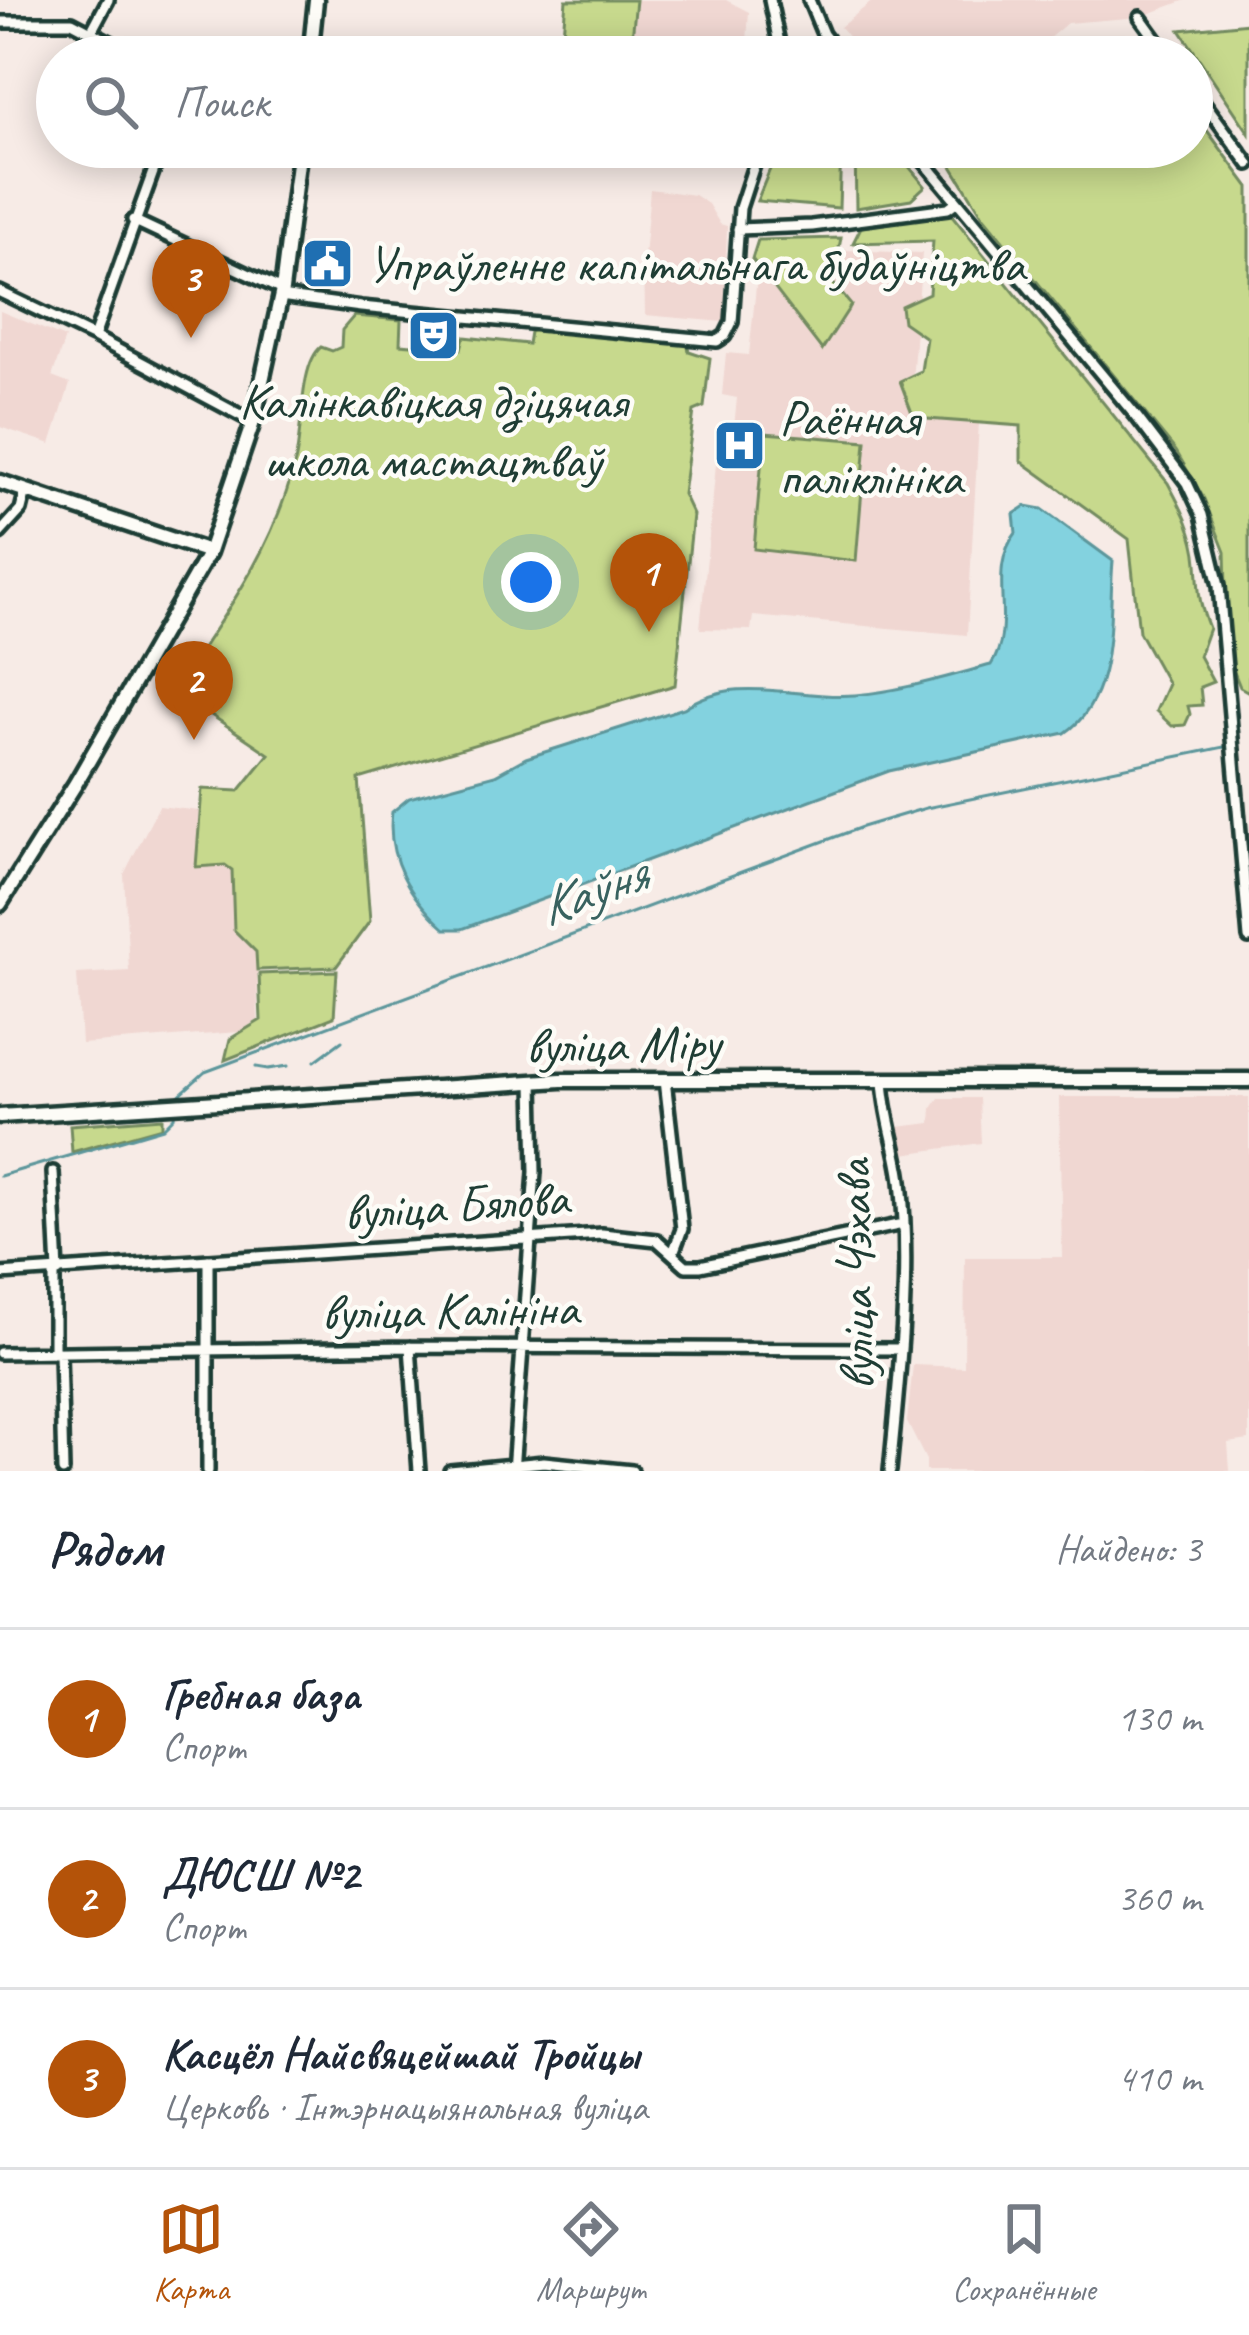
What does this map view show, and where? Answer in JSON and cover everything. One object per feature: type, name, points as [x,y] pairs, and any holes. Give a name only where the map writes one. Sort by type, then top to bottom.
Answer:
[{"type":"main road","points":[[312,36],[316,0]]},
{"type":"main road","points":[[0,904],[92,757],[209,552],[253,422],[281,293],[297,168]]},
{"type":"main road","points":[[0,482],[209,552]]},
{"type":"main road","name":"вуліца Міру","points":[[0,1116],[533,1082],[1249,1080]]},
{"type":"street","points":[[91,32],[108,0]]},
{"type":"street","points":[[770,0],[778,36]]},
{"type":"street","points":[[809,0],[825,36]]},
{"type":"street","points":[[1140,17],[1153,36]]},
{"type":"street","points":[[0,22],[73,22],[99,36]]},
{"type":"street","points":[[1213,115],[1249,164]]},
{"type":"street","points":[[94,337],[154,168]]},
{"type":"street","points":[[133,220],[281,293],[361,307],[709,341],[725,336],[732,322],[740,208],[753,168]]},
{"type":"street","points":[[929,168],[1187,483],[1202,515],[1219,586],[1249,938]]},
{"type":"street","points":[[738,229],[812,226],[948,208],[956,202]]},
{"type":"street","points":[[0,292],[253,422]]},
{"type":"street","points":[[0,532],[21,509],[26,490]]},
{"type":"street","name":"вуліца Чэхава","points":[[883,1079],[901,1180],[903,1224],[902,1349],[890,1471]]},
{"type":"street","points":[[665,1080],[682,1229],[673,1253]]},
{"type":"street","points":[[513,1468],[535,1172],[533,1082]]},
{"type":"street","points":[[53,1172],[64,1471]]},
{"type":"street","name":"вуліца Бялова","points":[[0,1274],[602,1234],[656,1240],[686,1266],[700,1266],[903,1224]]},
{"type":"street","points":[[208,1260],[208,1471]]},
{"type":"street","name":"вуліца Калініна","points":[[0,1353],[524,1346],[902,1349]]},
{"type":"street","points":[[410,1347],[419,1471]]},
{"type":"street","points":[[450,1471],[544,1462],[632,1471]]},
{"type":"shaded area","points":[[565,0],[726,0],[749,12],[747,36],[561,36]]},
{"type":"shaded area","points":[[874,0],[1186,0],[1140,17],[1067,23],[1052,36],[848,36],[840,27]]},
{"type":"shaded area","points":[[650,189],[694,195],[727,226],[724,322],[645,315]]},
{"type":"shaded area","points":[[760,247],[922,253],[912,381],[981,387],[967,635],[753,616],[751,630],[700,629],[716,464],[730,465],[737,398],[722,395],[726,353],[749,355]]},
{"type":"shaded area","points":[[0,311],[65,338],[52,377],[70,384],[51,444],[0,427]]},
{"type":"shaded area","points":[[159,806],[199,811],[196,866],[225,864],[232,870],[234,929],[257,952],[258,1020],[239,1032],[81,1044],[77,974],[129,971],[124,874]]},
{"type":"shaded area","points":[[1059,1097],[1249,1097],[1249,1440],[1228,1443],[1230,1471],[926,1471],[926,1460],[907,1422],[913,1365],[964,1367],[965,1257],[1062,1257]]},
{"type":"shaded area","points":[[939,1098],[979,1098],[981,1143],[903,1154],[898,1127],[931,1123],[932,1108]]},
{"type":"green space","points":[[566,0],[636,0],[632,36],[563,36]]},
{"type":"green space","points":[[1249,23],[1249,133],[1213,79],[1213,36],[1184,36],[1180,30]]},
{"type":"green space","points":[[1213,138],[1249,187],[1249,692],[1240,687],[1232,667],[1225,552],[1204,499],[1176,451],[983,216],[953,168],[1213,168]]},
{"type":"green space","points":[[770,168],[840,168],[839,208],[757,201]]},
{"type":"green space","points":[[855,168],[910,168],[925,186],[911,199],[856,208]]},
{"type":"green space","points":[[951,214],[1168,483],[1183,512],[1194,542],[1209,628],[1199,656],[1213,682],[1200,687],[1202,705],[1188,706],[1185,725],[1172,726],[1156,711],[1168,684],[1139,632],[1129,539],[1021,461],[1021,426],[914,418],[900,381],[921,371],[926,338],[903,322],[901,306],[929,293],[933,241],[853,243],[861,227]]},
{"type":"green space","points":[[841,238],[832,282],[851,305],[822,350],[752,259],[758,240]]},
{"type":"green space","points":[[354,316],[401,320],[400,344],[461,349],[464,337],[528,344],[530,332],[540,327],[687,343],[689,351],[710,358],[704,407],[694,411],[683,494],[693,515],[675,685],[359,779],[370,921],[336,967],[257,970],[256,952],[234,930],[232,870],[225,865],[196,867],[202,789],[239,791],[269,754],[174,690],[261,553],[295,462],[309,368],[321,347],[332,351],[341,347],[342,330]]},
{"type":"green space","points":[[764,433],[866,441],[856,561],[754,549]]},
{"type":"green space","points":[[337,971],[334,1017],[225,1060],[230,1039],[261,1020],[259,974]]},
{"type":"green space","points":[[162,1118],[162,1127],[72,1152],[70,1125]]},
{"type":"water","points":[[1026,506],[1042,509],[1113,561],[1102,677],[1082,718],[1065,733],[889,771],[462,929],[445,929],[411,890],[397,861],[391,829],[392,812],[409,798],[495,775],[526,758],[725,691],[855,695],[991,665],[1002,632],[1003,564],[1016,533],[1014,514]]},
{"type":"waterway","name":"Каўня","points":[[176,1098],[205,1072],[862,827],[926,808],[1229,746]]},
{"type":"waterway","points":[[315,1061],[342,1041]]},
{"type":"waterway","points":[[256,1067],[288,1066]]},
{"type":"waterway","name":"Каўня","points":[[0,1176],[163,1128],[174,1117],[175,1108]]},
{"type":"place","name":"Упраўленне капітальнага будаўніцтва","points":[[328,263]]},
{"type":"place","name":"Калінкавіцкая дзіцячая школа мастацтваў","points":[[433,335]]},
{"type":"place","name":"Касцёл Найсвяцейшай Тройцы","points":[[191,338]]},
{"type":"place","name":"Раённая паліклініка","points":[[740,446]]},
{"type":"place","name":"Гребная база","points":[[649,632]]},
{"type":"place","name":"ДЮСШ №2","points":[[194,740]]}]
